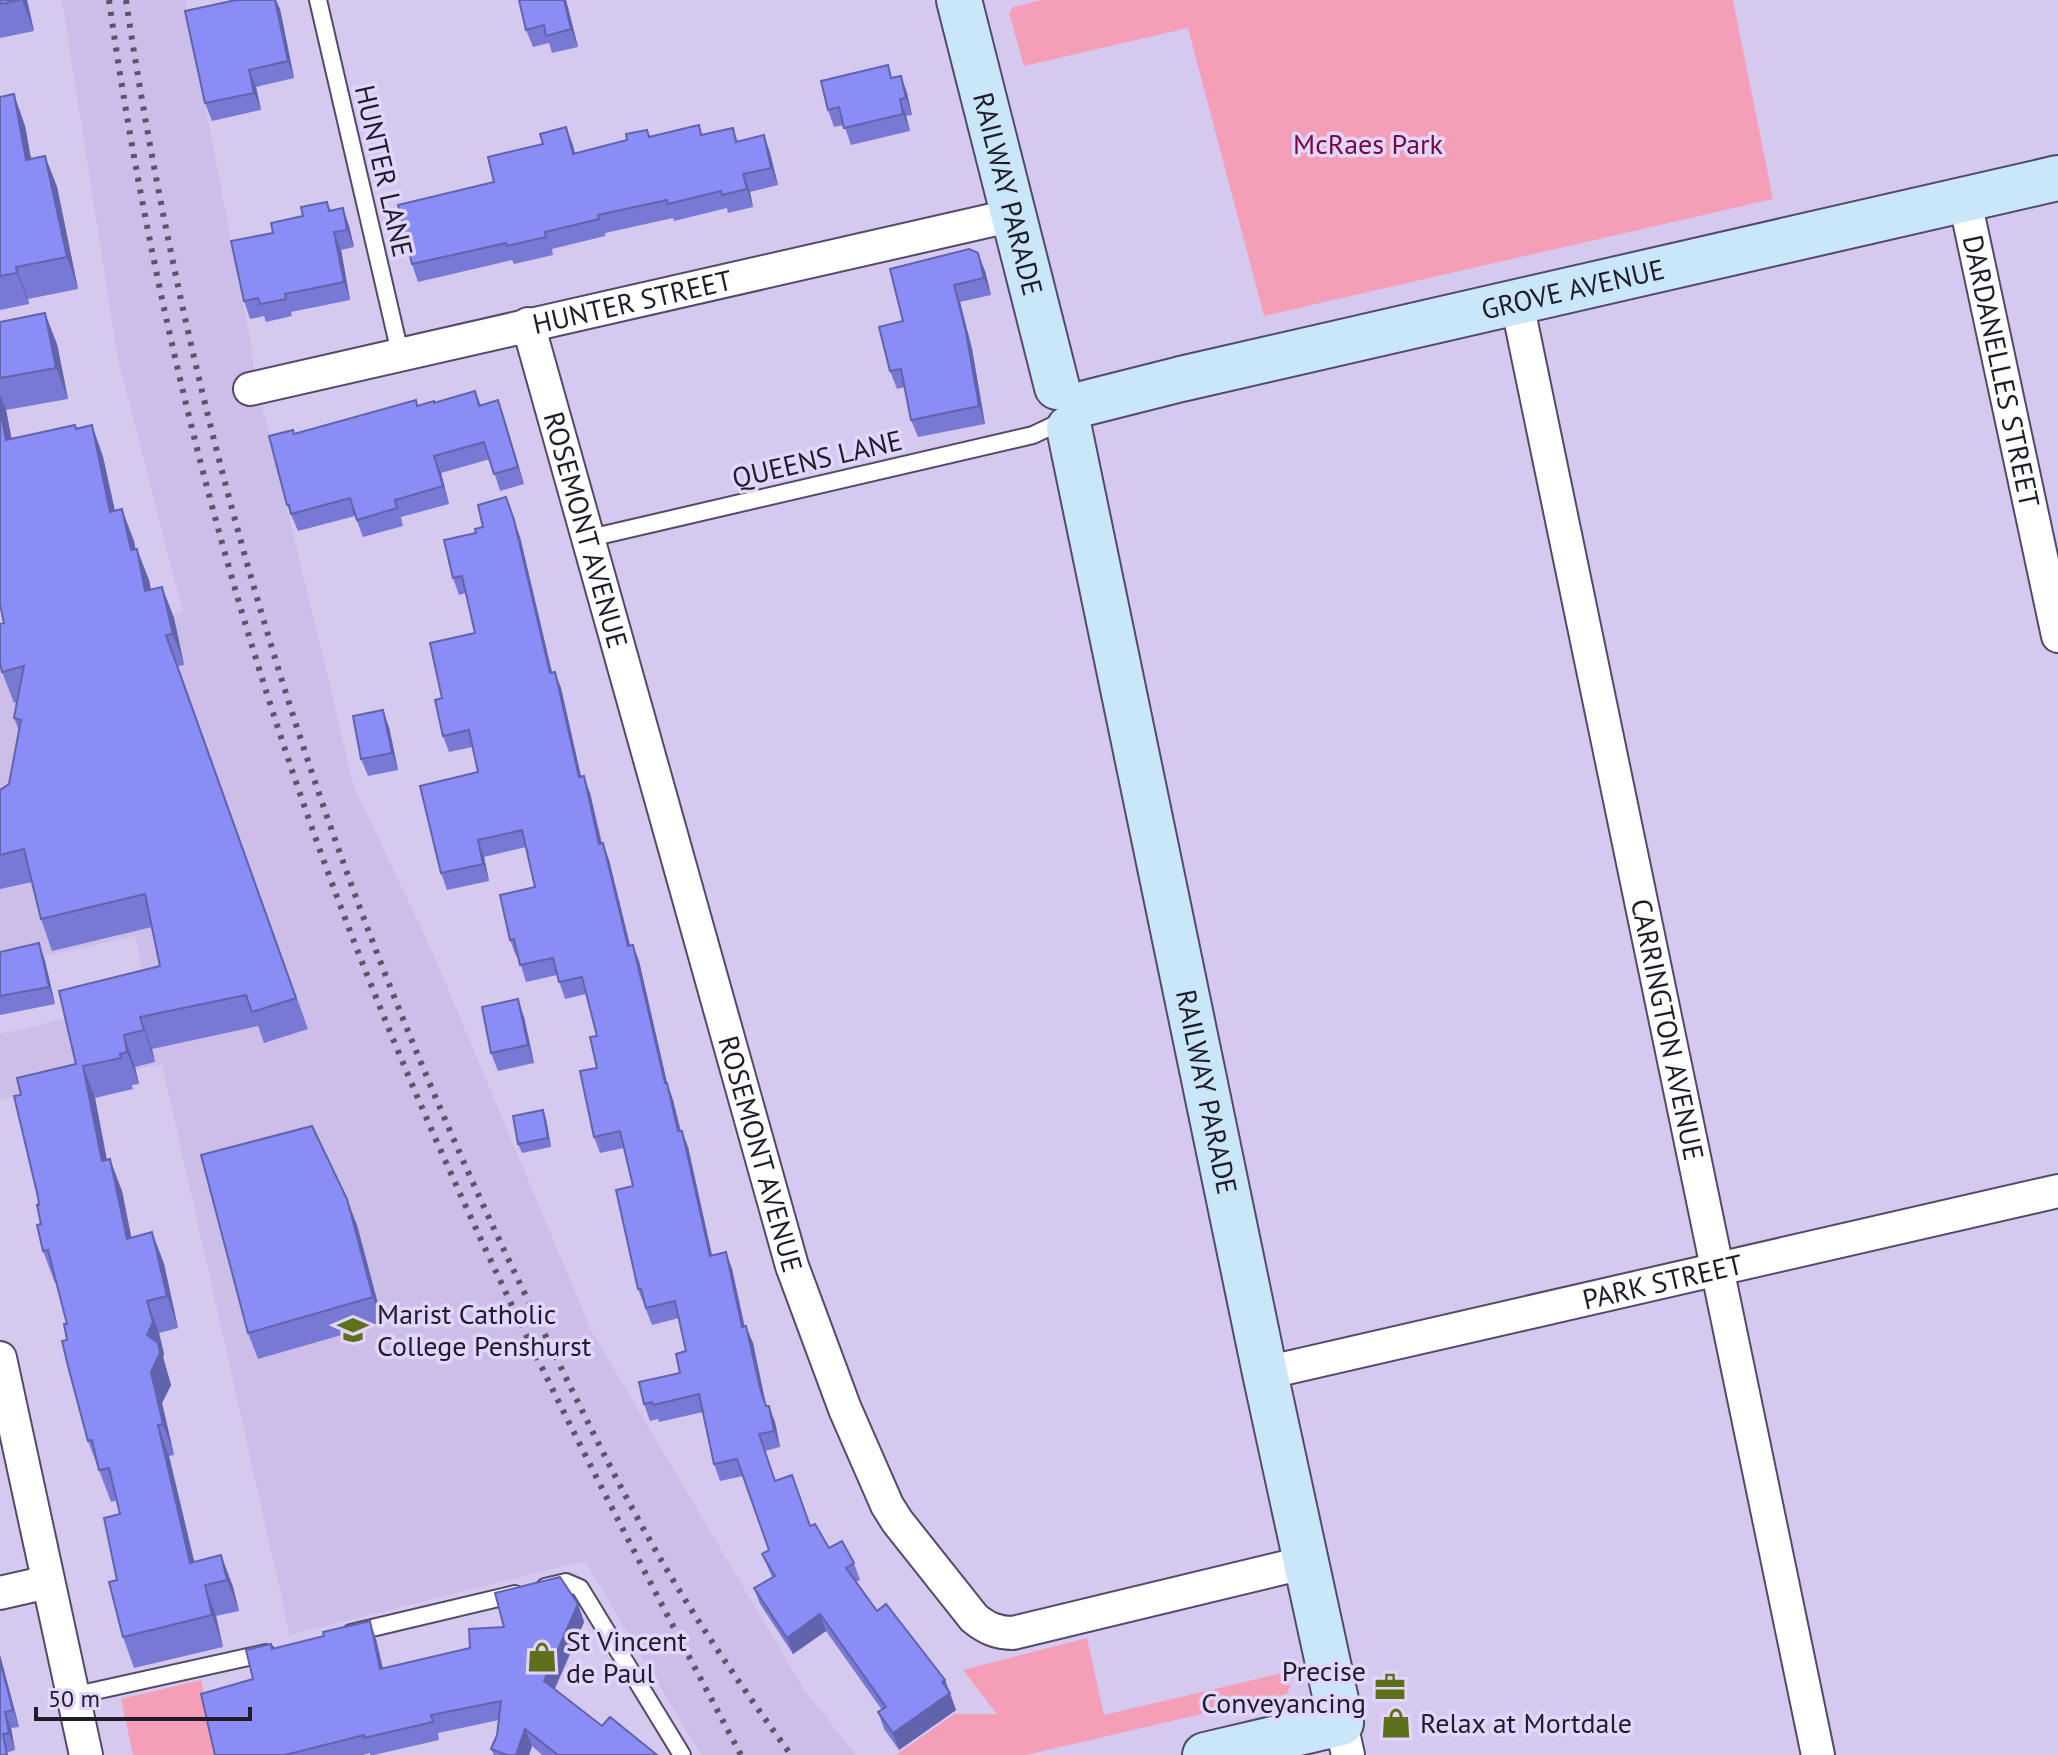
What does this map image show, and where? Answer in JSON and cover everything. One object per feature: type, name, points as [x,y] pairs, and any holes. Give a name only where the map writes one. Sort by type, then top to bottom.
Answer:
[{"type":"street","name":"RAILWAY PARADE","points":[[959,0],[1067,411],[1265,1373],[1345,1739]]},
{"type":"street","name":"GROVE AVENUE","points":[[1067,411],[1181,379],[2058,178]]},
{"type":"street","name":"DARDANELLES STREET","points":[[1965,201],[2058,636]]},
{"type":"street","name":"HUNTER STREET","points":[[250,389],[1014,215]]},
{"type":"street","name":"CARRINGTON AVENUE","points":[[1517,303],[1818,1755]]},
{"type":"street","name":"ROSEMONT AVENUE","points":[[528,324],[786,1250],[845,1409],[878,1487],[897,1521],[974,1618],[983,1626],[1003,1633],[1307,1562]]},
{"type":"street","name":"PARK STREET","points":[[1265,1373],[2058,1191]]},
{"type":"street","points":[[0,1358],[86,1755]]},
{"type":"street","points":[[0,1593],[48,1582]]},
{"type":"street","points":[[1205,1755],[1345,1739]]},
{"type":"lane","name":"HUNTER LANE","points":[[318,0],[400,353]]},
{"type":"lane","name":"QUEENS LANE","points":[[590,538],[1033,435],[1067,411]]},
{"type":"lane","points":[[336,1637],[571,1582],[580,1588],[682,1755]]},
{"type":"lane","points":[[72,1696],[276,1650]]},
{"type":"shaded area","points":[[62,0],[185,0],[251,344],[256,388],[354,787],[432,951],[592,1332],[805,1691],[856,1755],[701,1755],[585,1561],[290,1635],[162,1064],[0,1100],[0,1034],[148,999],[135,936],[0,966],[0,650],[183,612],[118,360]]},
{"type":"green space","name":"McRaes Park","points":[[1042,0],[1733,0],[1773,199],[1264,316],[1188,28],[1024,66],[1009,13],[1013,7]]},
{"type":"green space","points":[[1087,1638],[1104,1715],[1287,1672],[1290,1686],[1287,1694],[1026,1755],[896,1755],[954,1714],[997,1714],[963,1670]]},
{"type":"green space","points":[[201,1680],[218,1755],[133,1755],[121,1699]]},
{"type":"building","points":[[236,0],[275,0],[288,61],[249,70],[254,93],[205,103],[185,11]]},
{"type":"building","points":[[519,0],[564,0],[571,29],[546,36],[544,25],[526,30]]},
{"type":"building","points":[[888,65],[891,78],[901,76],[906,98],[900,99],[903,114],[844,128],[839,107],[828,110],[821,81]]},
{"type":"building","points":[[14,94],[26,160],[45,156],[67,257],[16,267],[17,273],[0,276],[0,97]]},
{"type":"building","points":[[699,125],[701,135],[733,128],[736,142],[764,135],[771,168],[743,174],[747,189],[722,195],[721,191],[668,204],[667,200],[598,215],[599,219],[545,232],[546,237],[412,264],[398,205],[494,182],[488,157],[543,144],[540,134],[566,127],[573,154],[627,140],[626,134],[647,130],[649,137]]},
{"type":"building","points":[[327,202],[329,211],[343,208],[347,230],[334,232],[344,282],[285,294],[286,299],[260,304],[258,298],[244,301],[231,241],[273,233],[271,223],[303,216],[301,207]]},
{"type":"building","points":[[969,249],[978,253],[984,278],[954,285],[979,406],[911,420],[901,369],[890,371],[879,327],[903,321],[890,269]]},
{"type":"building","points":[[45,313],[56,368],[0,378],[0,322]]},
{"type":"building","points":[[475,391],[479,406],[498,400],[518,467],[494,474],[484,442],[434,456],[443,486],[395,500],[397,508],[357,520],[350,498],[291,514],[269,436],[293,430],[294,434],[416,400],[417,406]]},
{"type":"building","points":[[0,409],[6,440],[75,425],[76,429],[92,425],[110,512],[122,509],[131,550],[137,549],[145,591],[162,587],[173,634],[166,635],[296,998],[252,1012],[246,995],[140,1017],[144,1030],[124,1035],[127,1052],[120,1054],[121,1058],[83,1066],[102,1161],[110,1159],[127,1239],[152,1232],[167,1296],[147,1301],[153,1322],[147,1335],[158,1343],[160,1353],[151,1372],[163,1424],[158,1425],[190,1563],[221,1555],[227,1580],[205,1585],[212,1615],[123,1637],[109,1582],[117,1580],[104,1518],[120,1514],[109,1468],[99,1470],[92,1440],[88,1441],[68,1366],[62,1341],[67,1340],[64,1324],[67,1324],[48,1250],[43,1251],[37,1225],[41,1224],[38,1197],[14,1096],[21,1095],[17,1078],[76,1064],[59,991],[160,966],[145,894],[41,919],[24,849],[0,855],[0,790],[9,784],[21,720],[14,718],[24,666],[2,672],[0,663],[0,624],[4,623],[0,604]]},
{"type":"building","points":[[506,497],[550,673],[555,672],[579,777],[584,776],[599,844],[603,843],[628,946],[633,945],[665,1083],[678,1131],[682,1131],[710,1256],[726,1252],[742,1327],[746,1326],[760,1388],[766,1406],[769,1406],[774,1431],[759,1434],[775,1481],[792,1475],[810,1526],[815,1524],[829,1548],[842,1541],[854,1563],[846,1568],[877,1611],[886,1604],[945,1680],[942,1682],[950,1693],[893,1733],[878,1712],[886,1707],[820,1614],[787,1638],[754,1588],[775,1576],[762,1554],[769,1550],[737,1459],[714,1464],[699,1394],[653,1405],[652,1402],[644,1404],[639,1382],[680,1373],[676,1354],[686,1351],[675,1301],[646,1308],[641,1289],[638,1289],[616,1190],[633,1186],[620,1131],[594,1137],[580,1071],[597,1068],[590,1037],[597,1036],[582,977],[559,982],[553,958],[520,965],[514,939],[510,940],[500,895],[535,887],[522,830],[478,840],[483,864],[441,873],[420,786],[478,772],[469,730],[443,736],[435,700],[442,698],[430,643],[475,633],[462,576],[453,578],[444,540],[476,533],[475,529],[483,527],[478,505]]},
{"type":"building","points":[[383,710],[392,753],[361,759],[353,716]]},
{"type":"building","points":[[39,943],[49,987],[0,996],[0,952]]},
{"type":"building","points":[[518,999],[528,1045],[491,1053],[482,1007]]},
{"type":"building","points":[[543,1110],[548,1138],[518,1144],[513,1116]]},
{"type":"building","points":[[312,1126],[347,1199],[373,1297],[248,1333],[201,1155]]},
{"type":"building","points":[[560,1577],[578,1604],[544,1681],[602,1726],[610,1717],[657,1755],[558,1755],[525,1729],[516,1755],[507,1755],[491,1749],[497,1735],[501,1701],[431,1715],[433,1722],[285,1755],[215,1755],[201,1694],[253,1679],[246,1650],[271,1644],[272,1649],[370,1621],[380,1669],[470,1648],[469,1629],[504,1627],[495,1593]]},
{"type":"building","points":[[0,1661],[13,1710],[5,1712],[9,1733],[3,1734],[7,1755],[0,1755]]},
{"type":"railway","points":[[109,0],[129,131],[182,389],[251,644],[336,894],[424,1111],[508,1298],[599,1482],[741,1755]]},
{"type":"railway","points":[[126,0],[154,168],[189,335],[229,499],[276,662],[329,823],[389,983],[454,1139],[525,1294],[609,1465],[694,1614],[791,1755]]},
{"type":"place","name":"Marist Catholic College Penshurst","points":[[353,1330]]},
{"type":"place","name":"St Vincent de Paul","points":[[542,1657]]},
{"type":"place","name":"Precise Conveyancing","points":[[1390,1687]]},
{"type":"place","name":"Relax at Mortdale","points":[[1396,1723]]}]
